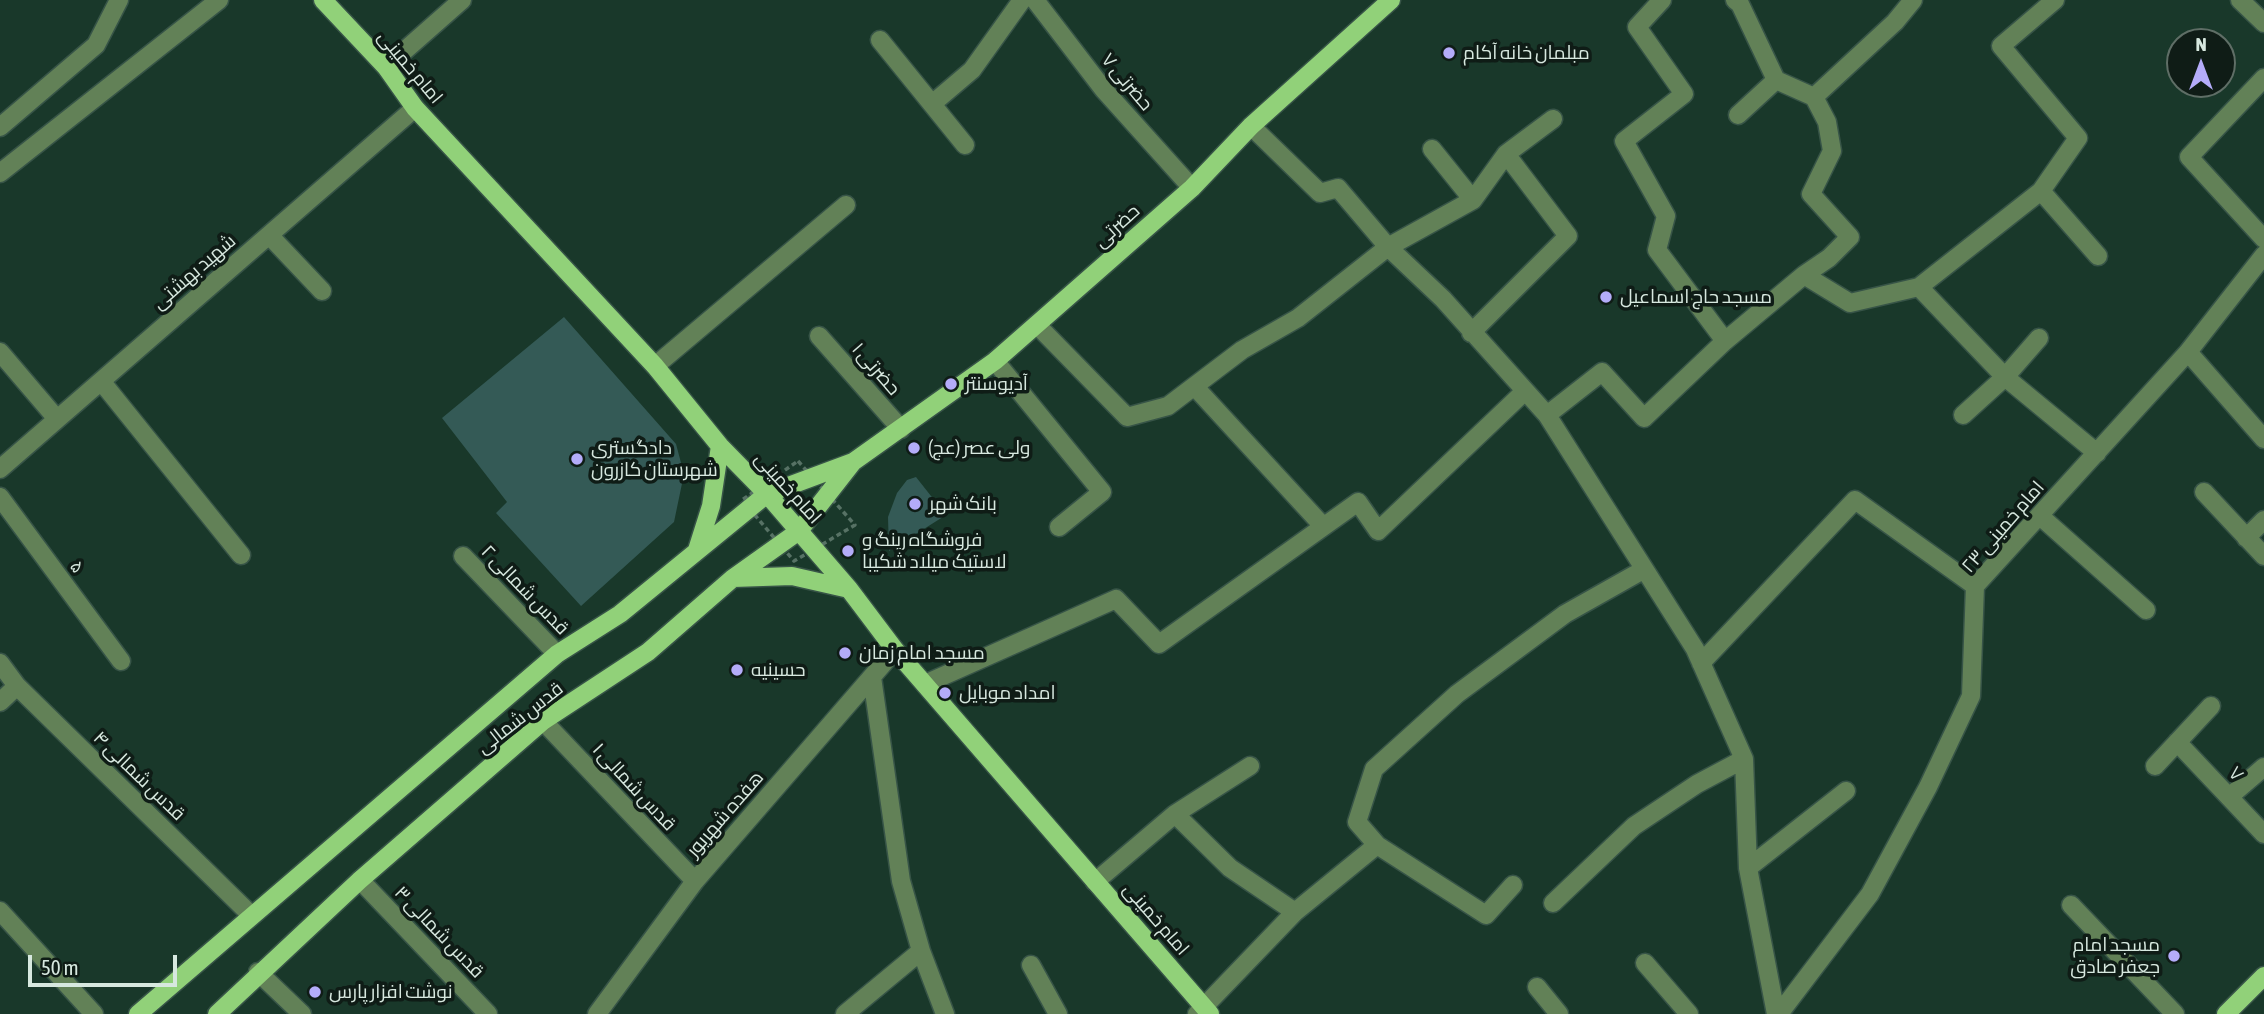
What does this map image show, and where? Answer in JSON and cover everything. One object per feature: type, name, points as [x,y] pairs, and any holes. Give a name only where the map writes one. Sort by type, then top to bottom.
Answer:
[{"type":"main road","name":"امام خمینی","points":[[323,0],[386,67],[415,108],[655,366],[720,446],[767,494],[849,589],[895,650],[1096,882],[1204,1012]]},
{"type":"main road","name":"حضرتی","points":[[853,462],[995,361],[1038,326],[1192,188],[1251,126],[1391,0]]},
{"type":"main road","points":[[697,550],[711,506],[720,446]]},
{"type":"main road","name":"قدس شمالی","points":[[138,1014],[557,654],[620,614],[767,494],[853,462]]},
{"type":"main road","name":"قدس شمالی","points":[[217,1014],[258,972],[360,880],[543,721],[648,652],[733,578],[799,531],[853,462]]},
{"type":"main road","points":[[733,578],[792,576],[849,589]]},
{"type":"main road","points":[[2227,1014],[2264,976]]},
{"type":"street","points":[[0,127],[96,45],[119,0]]},
{"type":"street","points":[[0,173],[219,0]]},
{"type":"street","points":[[386,67],[462,0]]},
{"type":"street","points":[[932,104],[972,70],[1022,0]]},
{"type":"street","name":"حضرتی ۷","points":[[1035,0],[1104,90],[1192,188]]},
{"type":"street","points":[[1662,0],[1637,27],[1684,94],[1624,141],[1666,216],[1657,250],[1725,341]]},
{"type":"street","points":[[1547,415],[1602,372],[1644,418],[1725,341],[1804,275],[1829,258],[1850,237],[1811,194],[1832,151],[1826,122],[1814,97],[1776,80],[1740,4],[1735,0]]},
{"type":"street","points":[[1814,97],[1895,22],[1913,0]]},
{"type":"street","points":[[1804,275],[1850,303],[1919,287],[2041,191],[2078,138],[2001,46],[2054,0]]},
{"type":"street","points":[[2239,0],[2264,23]]},
{"type":"street","points":[[880,40],[965,145]]},
{"type":"street","points":[[2264,78],[2189,157],[2264,239]]},
{"type":"street","points":[[1738,114],[1776,80]]},
{"type":"street","name":"شهید بهشتی","points":[[0,469],[415,108]]},
{"type":"street","points":[[1038,326],[1127,417],[1168,406],[1242,350],[1298,318],[1388,247],[1473,200],[1506,154],[1553,119]]},
{"type":"street","points":[[1251,126],[1320,193],[1338,188],[1388,247],[1443,299],[1547,415],[1586,471],[1701,663],[1744,759],[1748,868],[1777,1014]]},
{"type":"street","points":[[1432,149],[1473,200]]},
{"type":"street","points":[[1471,333],[1568,236],[1506,154]]},
{"type":"street","points":[[2041,191],[2098,256]]},
{"type":"street","points":[[655,366],[846,205]]},
{"type":"street","points":[[270,234],[322,290]]},
{"type":"street","name":"امام خمینی ۲۳","points":[[1777,1014],[1870,894],[1928,787],[1971,696],[1975,586],[2188,352],[2264,255]]},
{"type":"street","points":[[1919,287],[2004,377],[2097,453]]},
{"type":"street","name":"حضرتی ۱","points":[[819,336],[901,429]]},
{"type":"street","points":[[1963,415],[2004,377],[2039,338]]},
{"type":"street","points":[[0,352],[57,419]]},
{"type":"street","points":[[2188,352],[2264,439]]},
{"type":"street","points":[[995,361],[1102,492],[1059,527]]},
{"type":"street","points":[[101,381],[241,555]]},
{"type":"street","points":[[1195,387],[1322,525]]},
{"type":"street","points":[[925,684],[1116,599],[1159,644],[1322,525],[1358,502],[1378,531],[1525,391]]},
{"type":"street","points":[[2204,492],[2264,556]]},
{"type":"street","name":"۵","points":[[0,498],[121,661]]},
{"type":"street","points":[[1701,663],[1855,500],[1975,586]]},
{"type":"street","points":[[2040,516],[2146,610]]},
{"type":"street","points":[[2246,538],[2264,520]]},
{"type":"street","name":"قدس شمالی ۲","points":[[463,556],[557,654]]},
{"type":"street","points":[[1513,885],[1486,915],[1377,845],[1357,822],[1374,769],[1457,694],[1489,670],[1565,614],[1643,570]]},
{"type":"street","name":"هفده شهریور","points":[[597,1014],[695,881],[895,650]]},
{"type":"street","name":"قدس شمالی ۴","points":[[0,663],[17,686],[251,915]]},
{"type":"street","points":[[872,677],[899,870],[921,951],[945,1014]]},
{"type":"street","points":[[0,702],[17,686]]},
{"type":"street","points":[[2155,765],[2211,706]]},
{"type":"street","name":"قدس شمالی ۱","points":[[543,721],[695,881]]},
{"type":"street","name":"۷","points":[[2177,742],[2264,834]]},
{"type":"street","points":[[1553,903],[1634,826],[1697,784],[1744,759]]},
{"type":"street","points":[[1096,882],[1175,814],[1250,766]]},
{"type":"street","points":[[2229,797],[2264,767]]},
{"type":"street","points":[[1748,868],[1846,791]]},
{"type":"street","points":[[1175,814],[1230,868],[1295,912]]},
{"type":"street","points":[[1204,1012],[1295,912],[1377,845]]},
{"type":"street","name":"۳ قدس شمالی","points":[[360,880],[488,1014]]},
{"type":"street","points":[[2071,905],[2175,1014]]},
{"type":"street","points":[[0,911],[94,1014]]},
{"type":"street","points":[[845,1014],[921,951]]},
{"type":"street","points":[[1645,963],[1689,1014]]},
{"type":"street","points":[[1031,965],[1058,1014]]},
{"type":"street","points":[[258,972],[302,1014]]},
{"type":"street","points":[[1537,987],[1559,1014]]},
{"type":"building","name":"دادگستری شهرستان کازرون","points":[[564,317],[676,444],[684,474],[674,522],[581,606],[496,513],[507,502],[442,418]]},
{"type":"building","name":"بانک شهر","points":[[916,477],[946,515],[889,551],[888,517],[897,493],[907,480]]},
{"type":"place","name":"مبلمان خانه آکام","points":[[1449,53]]},
{"type":"place","name":"مسجد حاج اسماعیل","points":[[1606,297]]},
{"type":"place","name":"آدیوسنتر","points":[[951,384]]},
{"type":"place","name":"ولی عصر (عج)","points":[[914,448]]},
{"type":"place","name":"دادگستری شهرستان کازرون","points":[[577,459]]},
{"type":"place","name":"بانک شهر","points":[[915,504]]},
{"type":"place","name":"فروشگاه رینگ و لاستیک میلاد شکیبا","points":[[848,551]]},
{"type":"place","name":"مسجد امام زمان","points":[[845,653]]},
{"type":"place","name":"حسینیه","points":[[737,670]]},
{"type":"place","name":"امداد موبایل","points":[[945,693]]},
{"type":"place","name":"مسجد امام جعفر صادق","points":[[2174,956]]},
{"type":"place","name":"نوشت افزار پارس","points":[[315,992]]}]
